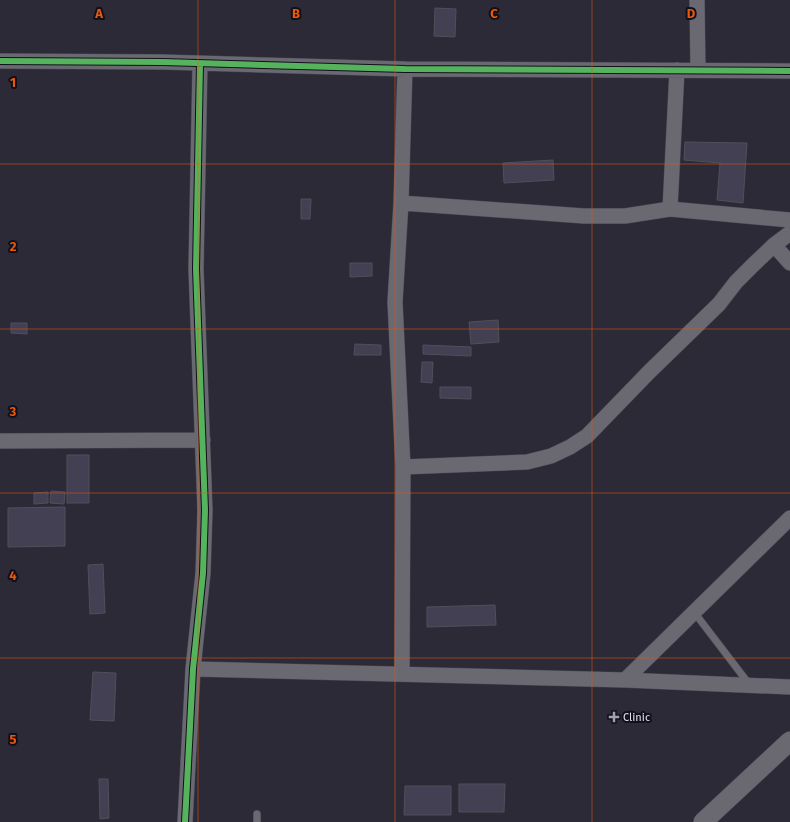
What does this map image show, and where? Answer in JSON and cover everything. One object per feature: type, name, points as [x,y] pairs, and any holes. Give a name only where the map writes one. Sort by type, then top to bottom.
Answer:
[{"type":"street","points":[[697,0],[698,70]]},
{"type":"street","points":[[0,61],[163,62],[405,68],[790,71]]},
{"type":"street","points":[[185,822],[194,669],[203,573],[205,510],[196,269],[200,64]]},
{"type":"street","points":[[402,674],[403,467],[395,302],[401,203],[405,68]]},
{"type":"street","points":[[670,209],[677,70]]},
{"type":"street","points":[[401,203],[584,216],[625,216],[670,209],[790,220]]},
{"type":"street","points":[[403,467],[527,462],[551,456],[570,448],[587,436],[649,372],[719,304],[736,282],[774,246],[790,234]]},
{"type":"street","points":[[774,246],[790,263]]},
{"type":"street","points":[[0,441],[203,440]]},
{"type":"street","points":[[625,680],[790,518]]},
{"type":"street","points":[[194,669],[625,680],[790,687]]},
{"type":"street","points":[[703,822],[790,741]]},
{"type":"lane","points":[[694,612],[750,686]]},
{"type":"lane","points":[[257,814],[257,822]]},
{"type":"building","points":[[435,8],[456,9],[455,37],[434,36]]},
{"type":"building","points":[[685,142],[747,143],[743,203],[717,200],[720,163],[684,160]]},
{"type":"building","points":[[553,160],[554,180],[504,183],[503,163]]},
{"type":"building","points":[[301,199],[311,199],[310,219],[301,219]]},
{"type":"building","points":[[350,263],[372,263],[372,276],[350,277]]},
{"type":"building","points":[[498,320],[499,342],[471,344],[469,322]]},
{"type":"building","points":[[11,323],[27,323],[27,334],[11,333]]},
{"type":"building","points":[[355,344],[381,345],[381,355],[354,355]]},
{"type":"building","points":[[423,345],[471,347],[471,356],[423,354]]},
{"type":"building","points":[[422,362],[433,362],[432,383],[421,382]]},
{"type":"building","points":[[440,387],[471,387],[471,399],[440,398]]},
{"type":"building","points":[[67,455],[89,455],[89,503],[67,503]]},
{"type":"building","points":[[51,491],[65,492],[64,504],[50,503]]},
{"type":"building","points":[[48,492],[48,503],[34,504],[34,493]]},
{"type":"building","points":[[65,507],[65,546],[8,547],[8,508]]},
{"type":"building","points":[[103,564],[105,613],[90,614],[88,565]]},
{"type":"building","points":[[495,605],[496,625],[427,627],[427,607]]},
{"type":"building","points":[[93,672],[116,673],[114,721],[90,720]]},
{"type":"building","points":[[99,779],[108,779],[109,818],[100,819]]},
{"type":"building","points":[[459,784],[505,784],[504,812],[459,812]]},
{"type":"building","points":[[405,786],[451,786],[451,815],[404,815]]},
{"type":"cycle path","points":[[0,61],[163,62],[405,69],[790,71]]},
{"type":"cycle path","points":[[185,822],[193,669],[203,573],[205,510],[196,269],[200,64]]},
{"type":"place","name":"Clinic","points":[[614,717]]}]
